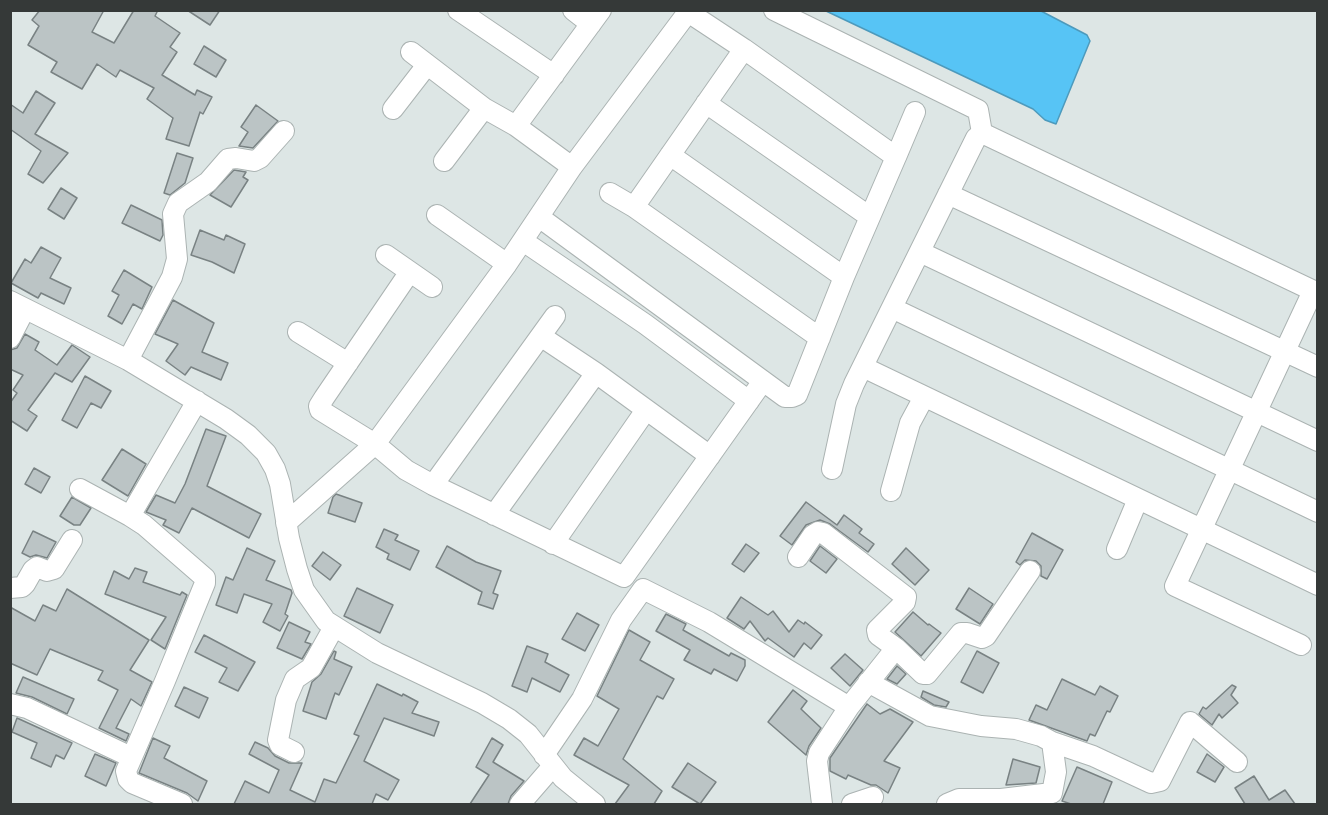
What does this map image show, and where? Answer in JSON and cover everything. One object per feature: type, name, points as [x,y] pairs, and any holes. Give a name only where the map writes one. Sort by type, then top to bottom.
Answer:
[{"type":"street","points":[[459,10],[554,75]]},
{"type":"street","points":[[516,126],[596,17],[573,10]]},
{"type":"street","points":[[774,10],[978,110],[982,134]]},
{"type":"street","points":[[286,523],[375,444],[507,264],[572,167],[687,11],[896,157]]},
{"type":"street","points":[[634,207],[744,49]]},
{"type":"street","points":[[411,52],[484,108],[516,126],[572,167]]},
{"type":"street","points":[[393,109],[427,65]]},
{"type":"street","points":[[706,103],[870,216]]},
{"type":"street","points":[[444,161],[484,108]]},
{"type":"street","points":[[539,217],[785,397],[797,395],[844,277],[915,112]]},
{"type":"street","points":[[128,360],[172,277],[177,259],[173,214],[178,203],[208,182],[228,159],[254,161],[260,158],[284,131]]},
{"type":"street","points":[[832,469],[846,404],[976,138],[982,134]]},
{"type":"street","points":[[982,134],[1315,292],[1175,586],[1301,645]]},
{"type":"street","points":[[670,155],[844,277]]},
{"type":"street","points":[[610,193],[634,207],[820,338]]},
{"type":"street","points":[[948,194],[1317,367]]},
{"type":"street","points":[[437,215],[507,264]]},
{"type":"street","points":[[523,241],[645,324],[749,401]]},
{"type":"street","points":[[920,252],[1317,441]]},
{"type":"street","points":[[386,255],[432,287]]},
{"type":"street","points":[[409,273],[319,406],[320,410],[375,444],[406,470],[624,577],[709,622],[849,707]]},
{"type":"street","points":[[10,338],[18,305],[128,360],[197,401],[248,435],[266,453],[275,468],[297,569],[304,590],[326,621],[377,653],[482,703],[528,734],[563,778],[595,804]]},
{"type":"street","points":[[892,308],[1317,512]]},
{"type":"street","points":[[433,485],[555,316]]},
{"type":"street","points":[[298,332],[348,363]]},
{"type":"street","points":[[542,337],[596,373],[710,456]]},
{"type":"street","points":[[863,368],[1317,585]]},
{"type":"street","points":[[494,515],[596,373]]},
{"type":"street","points":[[624,577],[763,381]]},
{"type":"street","points":[[891,491],[910,423],[924,397]]},
{"type":"street","points":[[130,516],[197,401]]},
{"type":"street","points":[[553,544],[646,410]]},
{"type":"street","points":[[80,489],[144,525],[205,578],[205,583],[165,681],[126,771],[132,783],[182,804]]},
{"type":"street","points":[[1117,549],[1138,499]]},
{"type":"street","points":[[798,557],[813,535],[818,532],[823,533],[905,596],[905,602],[877,630],[879,635],[923,674],[927,674],[961,633],[982,638],[986,636],[1030,571]]},
{"type":"street","points":[[10,588],[22,587],[37,567],[47,571],[54,569],[72,540]]},
{"type":"street","points":[[520,804],[549,760],[621,620],[643,589]]},
{"type":"street","points":[[294,752],[280,745],[278,740],[286,700],[295,679],[311,668],[334,627]]},
{"type":"street","points":[[822,804],[818,772],[819,753],[849,707],[896,648]]},
{"type":"street","points":[[868,682],[930,716],[981,726],[1016,729],[1041,736],[1093,756],[1151,783],[1160,781],[1190,722],[1237,762]]},
{"type":"street","points":[[10,704],[27,708],[131,757]]},
{"type":"street","points":[[947,804],[959,799],[1001,799],[1052,793],[1056,772],[1052,742]]},
{"type":"street","points":[[852,804],[873,797]]},
{"type":"water","points":[[826,11],[1041,11],[1087,35],[1090,41],[1056,124],[1045,120],[1033,109]]},
{"type":"building","points":[[40,10],[104,10],[92,32],[114,43],[134,10],[158,10],[155,16],[180,33],[170,47],[177,52],[162,75],[195,95],[197,90],[212,97],[203,114],[200,112],[189,146],[166,139],[173,118],[147,99],[154,88],[120,70],[116,77],[97,64],[82,89],[51,72],[57,62],[28,45],[39,26],[32,20]]},
{"type":"building","points":[[187,10],[220,10],[210,25]]},
{"type":"building","points":[[204,46],[226,60],[216,77],[194,64]]},
{"type":"building","points":[[36,91],[55,103],[35,134],[68,153],[43,183],[28,174],[41,151],[10,129],[10,104],[23,113]]},
{"type":"building","points":[[256,105],[278,121],[253,148],[239,146],[248,132],[241,127]]},
{"type":"building","points":[[177,153],[193,158],[185,183],[170,195],[164,193]]},
{"type":"building","points":[[234,170],[246,172],[243,177],[248,180],[231,207],[210,195]]},
{"type":"building","points":[[61,188],[77,198],[64,219],[48,209]]},
{"type":"building","points":[[131,205],[162,220],[163,235],[160,241],[122,223]]},
{"type":"building","points":[[200,230],[224,240],[226,235],[245,244],[234,273],[191,255]]},
{"type":"building","points":[[41,247],[61,258],[50,278],[71,288],[64,304],[41,293],[38,298],[11,283],[25,259],[31,263]]},
{"type":"building","points":[[124,270],[152,287],[142,309],[133,304],[122,324],[108,316],[119,295],[112,291]]},
{"type":"building","points":[[173,300],[214,323],[202,352],[228,363],[221,380],[191,367],[185,375],[166,361],[178,344],[155,334]]},
{"type":"building","points":[[25,334],[39,342],[35,350],[57,365],[72,345],[90,357],[72,382],[55,373],[28,410],[37,416],[27,431],[10,420],[10,403],[17,393],[13,390],[23,375],[10,369],[10,350],[17,348]]},
{"type":"building","points":[[85,376],[111,391],[101,408],[91,403],[77,428],[62,420]]},
{"type":"building","points":[[206,429],[226,436],[207,486],[261,514],[249,538],[192,508],[179,533],[163,525],[166,520],[146,512],[156,495],[175,503],[185,484]]},
{"type":"building","points":[[122,449],[146,464],[128,496],[102,480]]},
{"type":"building","points":[[34,468],[50,477],[41,493],[25,484]]},
{"type":"building","points":[[336,494],[362,503],[355,522],[328,513]]},
{"type":"building","points":[[72,497],[91,508],[80,525],[74,525],[60,516]]},
{"type":"building","points":[[806,502],[837,525],[844,515],[862,529],[859,533],[874,544],[868,552],[830,524],[820,520],[806,525],[792,545],[780,536]]},
{"type":"building","points":[[384,529],[398,535],[395,540],[419,551],[410,570],[387,559],[389,554],[376,547]]},
{"type":"building","points":[[33,531],[56,542],[47,558],[36,555],[30,557],[22,553]]},
{"type":"building","points":[[1032,533],[1063,550],[1047,579],[1041,576],[1041,566],[1036,561],[1025,560],[1020,565],[1016,562]]},
{"type":"building","points":[[746,544],[759,553],[744,572],[732,564]]},
{"type":"building","points":[[447,546],[476,562],[501,571],[493,593],[498,595],[493,609],[478,604],[482,592],[436,567]]},
{"type":"building","points":[[820,546],[837,559],[826,573],[810,561]]},
{"type":"building","points":[[247,548],[275,561],[266,580],[291,590],[285,614],[288,616],[280,631],[263,622],[272,604],[244,594],[237,613],[216,605],[226,577],[233,580]]},
{"type":"building","points":[[906,548],[929,570],[915,585],[892,564]]},
{"type":"building","points":[[323,552],[341,565],[330,580],[312,566]]},
{"type":"building","points":[[135,568],[147,572],[143,582],[180,595],[182,592],[187,595],[165,649],[151,640],[166,617],[105,594],[114,571],[129,579]]},
{"type":"building","points":[[357,588],[393,605],[380,633],[344,616]]},
{"type":"building","points":[[969,588],[993,604],[980,624],[956,609]]},
{"type":"building","points":[[67,589],[149,640],[130,670],[152,682],[141,706],[131,699],[116,728],[129,734],[126,741],[99,728],[118,690],[98,680],[103,671],[50,649],[37,675],[10,663],[10,607],[35,621],[43,605],[56,611]]},
{"type":"building","points":[[741,597],[768,615],[773,611],[789,632],[798,620],[804,624],[805,622],[822,635],[811,649],[804,643],[794,657],[768,638],[765,641],[750,621],[744,629],[727,618]]},
{"type":"building","points":[[913,612],[941,633],[921,656],[895,632]]},
{"type":"building","points":[[577,613],[599,625],[585,651],[562,639]]},
{"type":"building","points":[[666,614],[686,624],[683,630],[729,656],[731,653],[745,660],[745,666],[737,681],[714,669],[711,674],[684,660],[690,650],[656,631]]},
{"type":"building","points":[[289,622],[310,632],[305,642],[311,644],[302,659],[277,648]]},
{"type":"building","points":[[629,630],[650,642],[640,660],[674,679],[663,699],[657,696],[623,759],[662,791],[654,804],[615,804],[629,785],[574,755],[584,738],[598,746],[619,709],[597,696]]},
{"type":"building","points":[[204,635],[255,662],[238,691],[219,682],[227,668],[195,652]]},
{"type":"building","points":[[527,646],[548,654],[545,662],[569,675],[560,692],[532,678],[527,692],[512,686]]},
{"type":"building","points":[[334,651],[336,652],[334,659],[352,667],[339,695],[335,693],[326,719],[303,711],[312,682],[321,674]]},
{"type":"building","points":[[977,651],[999,663],[983,693],[961,682]]},
{"type":"building","points":[[845,654],[863,670],[850,686],[831,668]]},
{"type":"building","points":[[897,666],[906,674],[897,684],[887,679]]},
{"type":"building","points":[[23,677],[74,699],[67,714],[32,697],[16,693]]},
{"type":"building","points":[[1062,679],[1095,695],[1100,686],[1118,696],[1110,712],[1107,711],[1095,736],[1090,734],[1087,741],[1029,720],[1036,705],[1047,710]]},
{"type":"building","points":[[377,684],[418,702],[412,713],[439,722],[434,736],[384,718],[364,761],[399,780],[388,800],[376,794],[372,804],[234,804],[245,781],[269,793],[279,770],[249,754],[255,742],[289,763],[302,763],[290,790],[315,802],[324,779],[336,783],[359,736],[354,734]]},
{"type":"building","points":[[1232,685],[1236,687],[1231,695],[1238,703],[1222,718],[1219,714],[1212,725],[1199,714],[1203,707],[1206,709]]},
{"type":"building","points":[[184,687],[208,698],[199,718],[175,706]]},
{"type":"building","points":[[793,690],[807,701],[801,709],[821,728],[806,755],[768,722]]},
{"type":"building","points":[[923,691],[949,702],[946,707],[934,705],[921,697]]},
{"type":"building","points":[[867,704],[880,714],[890,709],[913,722],[884,761],[900,768],[888,793],[876,785],[848,775],[846,779],[830,771],[830,758]]},
{"type":"building","points":[[17,718],[72,743],[64,759],[56,755],[51,767],[31,758],[37,743],[12,732]]},
{"type":"building","points":[[153,738],[170,746],[164,758],[207,781],[198,801],[187,793],[139,773]]},
{"type":"building","points":[[492,738],[503,745],[493,762],[524,781],[511,796],[508,804],[470,804],[489,775],[476,767]]},
{"type":"building","points":[[95,754],[116,763],[106,786],[85,776]]},
{"type":"building","points":[[1207,754],[1224,767],[1215,782],[1197,772]]},
{"type":"building","points":[[1013,759],[1040,767],[1036,783],[1006,785]]},
{"type":"building","points":[[688,763],[716,782],[700,804],[672,787]]},
{"type":"building","points":[[1077,767],[1112,782],[1103,804],[1071,804],[1062,801]]},
{"type":"building","points":[[1254,776],[1269,800],[1285,790],[1295,804],[1245,804],[1235,788]]}]
